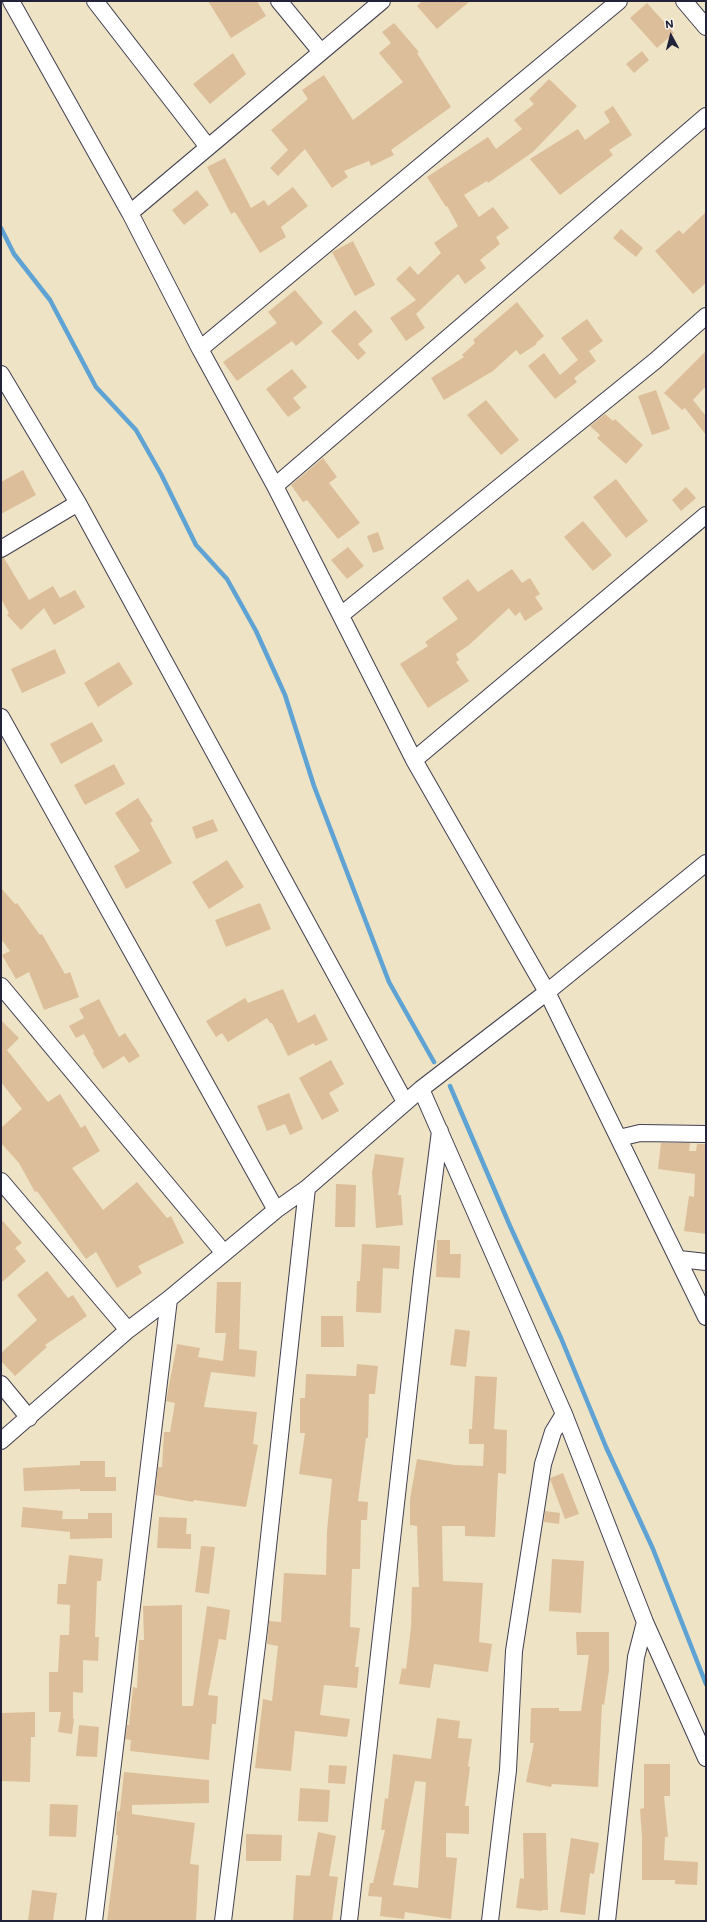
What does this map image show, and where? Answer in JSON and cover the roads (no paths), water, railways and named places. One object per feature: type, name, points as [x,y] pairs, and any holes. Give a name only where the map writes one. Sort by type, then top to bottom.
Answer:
[{"type":"street","points":[[10,1],[130,213],[200,349],[275,486],[414,760],[547,992],[706,1316]]},
{"type":"street","points":[[95,1],[208,147]]},
{"type":"street","points":[[279,1],[321,52]]},
{"type":"street","points":[[130,213],[382,1]]},
{"type":"street","points":[[200,349],[619,1]]},
{"type":"street","points":[[684,1],[706,27]]},
{"type":"street","points":[[275,486],[706,116]]},
{"type":"street","points":[[340,616],[655,360],[706,316]]},
{"type":"street","points":[[1,374],[78,503],[405,1102]]},
{"type":"street","points":[[1,549],[78,503]]},
{"type":"street","points":[[414,760],[706,515]]},
{"type":"street","points":[[2,722],[276,1210]]},
{"type":"street","points":[[1,1441],[128,1330],[169,1299],[276,1210],[307,1188],[405,1102],[547,992],[706,863]]},
{"type":"street","points":[[1,986],[224,1253]]},
{"type":"street","points":[[421,1089],[564,1414],[645,1622],[706,1758]]},
{"type":"street","points":[[348,1921],[440,1131]]},
{"type":"street","points":[[619,1138],[640,1133],[706,1134]]},
{"type":"street","points":[[434,1177],[453,1162]]},
{"type":"street","points":[[1,1181],[128,1330]]},
{"type":"street","points":[[223,1921],[258,1636],[307,1188]]},
{"type":"street","points":[[679,1259],[706,1262]]},
{"type":"street","points":[[94,1921],[169,1299]]},
{"type":"street","points":[[1,1384],[29,1418]]},
{"type":"street","points":[[490,1921],[508,1770],[514,1651],[543,1464],[554,1432],[564,1414]]},
{"type":"street","points":[[607,1921],[636,1657],[645,1622]]},
{"type":"waterway","points":[[1,228],[14,254],[50,300],[96,387],[136,430],[161,474],[196,545],[227,579],[256,631],[285,695],[314,786],[389,982],[434,1062]]},
{"type":"waterway","points":[[450,1086],[510,1226],[561,1338],[606,1447],[653,1549],[706,1684]]}]
